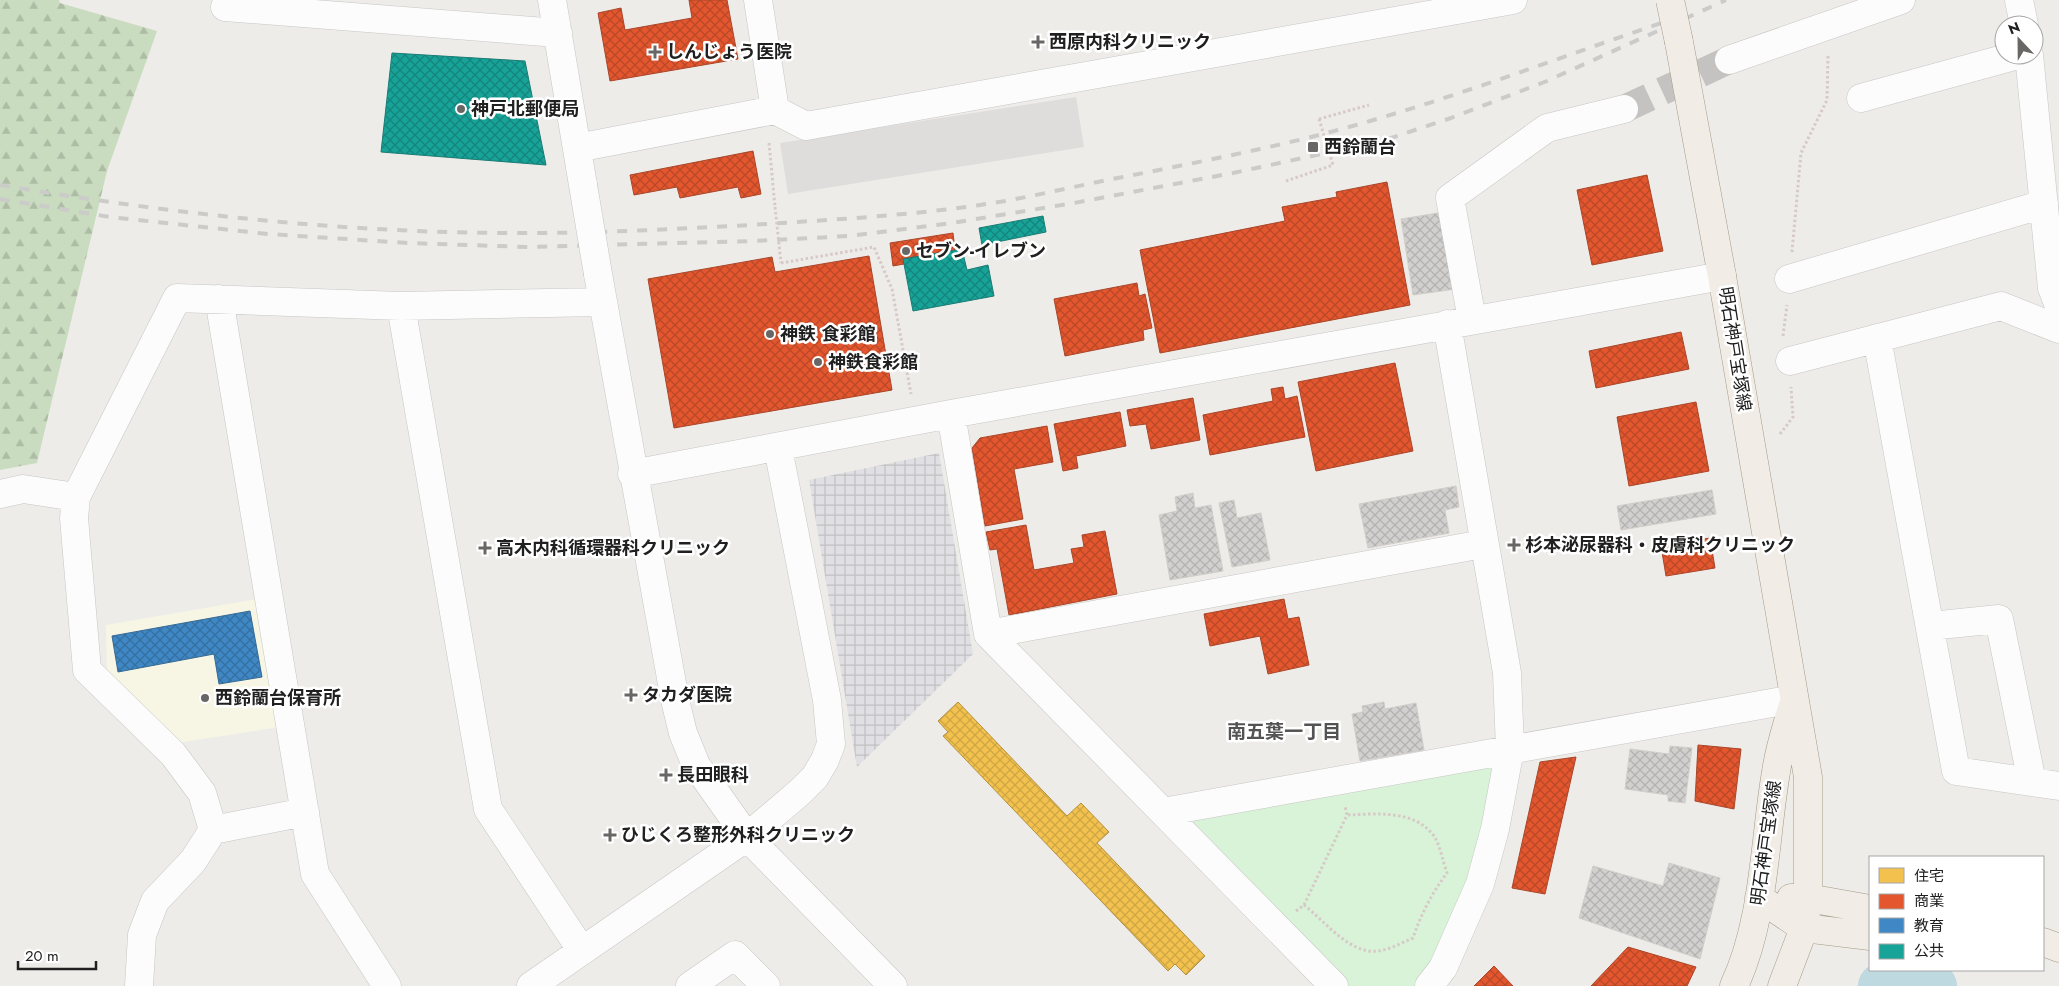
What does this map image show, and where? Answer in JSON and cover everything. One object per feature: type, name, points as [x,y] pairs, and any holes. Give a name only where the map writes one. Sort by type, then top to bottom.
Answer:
[{"type":"main road","name":"明石神戸宝塚線","points":[[1670,0],[1722,276],[1808,777],[1808,898],[1804,928],[1782,986]]},
{"type":"main road","name":"明石神戸宝塚線","points":[[1734,986],[1743,968],[1759,898],[1776,770],[1794,699]]},
{"type":"main road","points":[[1759,898],[1808,898],[1869,909]]},
{"type":"main road","points":[[1759,898],[1804,928],[1869,936]]},
{"type":"main road","points":[[2044,942],[2059,948]]},
{"type":"main road","points":[[2044,956],[2059,956]]},
{"type":"street","points":[[552,0],[632,474],[674,700],[683,733],[696,765],[747,837],[893,986]]},
{"type":"street","points":[[758,0],[775,110]]},
{"type":"street","points":[[577,148],[775,110],[806,126],[1445,6],[1513,0]]},
{"type":"street","points":[[1729,60],[1901,0]]},
{"type":"street","points":[[2020,0],[2022,15]]},
{"type":"street","points":[[225,7],[558,33]]},
{"type":"street","points":[[1861,98],[1994,62]]},
{"type":"street","points":[[2030,65],[2052,288],[2059,306]]},
{"type":"street","points":[[1429,986],[1443,968],[1480,884],[1496,829],[1510,749],[1507,673],[1483,544],[1459,322],[1450,198],[1547,128],[1624,109]]},
{"type":"street","points":[[1789,279],[2044,204]]},
{"type":"street","points":[[632,474],[951,414],[1722,276]]},
{"type":"street","points":[[139,986],[142,935],[155,901],[193,861],[212,830],[202,793],[173,754],[87,670],[74,518],[76,497],[177,298],[401,306],[602,302]]},
{"type":"street","points":[[219,299],[315,874],[387,986]]},
{"type":"street","points":[[401,306],[488,809],[582,951]]},
{"type":"street","points":[[1790,361],[2001,306],[2059,329]]},
{"type":"street","points":[[1877,338],[1956,771],[2059,786]]},
{"type":"street","points":[[951,414],[988,634],[1334,986]]},
{"type":"street","points":[[531,986],[747,837],[815,777],[831,744],[827,700],[778,448]]},
{"type":"street","points":[[0,494],[24,489],[76,497]]},
{"type":"street","points":[[988,634],[1483,544]]},
{"type":"street","points":[[1930,626],[1999,619],[2032,782]]},
{"type":"street","points":[[1163,812],[1794,699]]},
{"type":"street","points":[[212,830],[305,812]]},
{"type":"street","points":[[690,986],[735,955],[766,986]]},
{"type":"path","points":[[1780,434],[1793,417],[1790,361],[1783,337],[1801,153],[1827,100],[1828,27]]},
{"type":"path","points":[[1286,181],[1333,165],[1319,120],[1369,105]]},
{"type":"path","points":[[769,143],[781,263],[874,247],[892,289],[912,400]]},
{"type":"path","points":[[1275,926],[1304,905],[1347,814],[1340,780]]},
{"type":"path","points":[[1304,905],[1347,942],[1368,951],[1382,951],[1413,938],[1424,910],[1447,872],[1434,836],[1413,819],[1389,814],[1347,814]]},
{"type":"shaded area","points":[[1076,97],[1084,147],[788,194],[780,143]]},
{"type":"shaded area","points":[[939,453],[973,654],[857,767],[809,480]]},
{"type":"shaded area","name":"西鈴蘭台保育所","points":[[257,599],[280,727],[177,743],[107,669],[106,625]]},
{"type":"green space","points":[[0,0],[59,0],[60,3],[157,31],[107,171],[37,463],[0,470]]},
{"type":"green space","points":[[1510,749],[1495,829],[1429,986],[1334,986],[1163,812]]},
{"type":"building: 住宅","points":[[958,702],[1067,816],[1081,803],[1109,832],[1097,843],[1205,956],[1186,975],[1175,964],[1168,971],[943,736],[948,732],[938,721]]},
{"type":"building: 商業","points":[[689,0],[727,0],[738,59],[610,81],[598,13],[621,8],[625,30],[692,18]]},
{"type":"building: 商業","points":[[753,151],[761,194],[741,198],[738,187],[680,198],[677,187],[634,195],[630,175]]},
{"type":"building: 商業","points":[[1647,175],[1663,251],[1592,265],[1577,190]]},
{"type":"building: 商業","points":[[1387,182],[1410,305],[1160,353],[1140,250],[1285,221],[1282,207],[1337,197],[1336,192]]},
{"type":"building: 商業","points":[[953,233],[955,250],[903,259],[904,264],[893,266],[890,243]]},
{"type":"building: 商業","name":"神鉄 食彩館","points":[[869,256],[892,390],[674,428],[648,279],[772,257],[775,272]]},
{"type":"building: 商業","points":[[1137,283],[1139,296],[1145,294],[1152,328],[1143,330],[1144,340],[1065,356],[1054,299]]},
{"type":"building: 商業","points":[[1681,332],[1689,369],[1596,388],[1589,351]]},
{"type":"building: 商業","points":[[1395,363],[1413,451],[1316,471],[1298,382]]},
{"type":"building: 商業","points":[[1283,387],[1285,399],[1297,396],[1305,437],[1210,455],[1203,415],[1273,401],[1271,389]]},
{"type":"building: 商業","points":[[1193,398],[1200,440],[1151,449],[1146,424],[1130,426],[1127,410]]},
{"type":"building: 商業","points":[[1696,402],[1709,471],[1629,486],[1617,417]]},
{"type":"building: 商業","points":[[1120,412],[1126,446],[1076,456],[1078,468],[1063,471],[1054,424]]},
{"type":"building: 商業","points":[[1047,426],[1053,462],[1014,469],[1023,519],[985,526],[972,448],[980,438]]},
{"type":"building: 商業","points":[[1026,525],[1034,570],[1074,563],[1071,549],[1084,547],[1082,535],[1105,531],[1117,594],[1009,615],[997,549],[990,550],[986,532]]},
{"type":"building: 商業","points":[[1710,538],[1715,568],[1666,576],[1661,546]]},
{"type":"building: 商業","points":[[1284,599],[1288,619],[1299,617],[1309,665],[1268,674],[1260,636],[1210,646],[1204,614]]},
{"type":"building: 商業","points":[[1698,745],[1741,749],[1734,809],[1695,801]]},
{"type":"building: 商業","points":[[1576,757],[1545,894],[1512,888],[1540,762]]},
{"type":"building: 商業","points":[[1628,947],[1696,967],[1687,986],[1591,986]]},
{"type":"building: 商業","points":[[1494,966],[1513,986],[1474,986]]},
{"type":"building: 教育","points":[[250,611],[262,677],[219,684],[214,654],[118,672],[112,636]]},
{"type":"building: 公共","points":[[392,53],[525,61],[546,165],[381,152]]},
{"type":"building: 公共","points":[[1043,216],[1046,232],[982,245],[979,228]]},
{"type":"building: 公共","points":[[962,249],[967,270],[988,265],[994,296],[913,311],[903,259]]},
{"type":"building: その他","points":[[1444,212],[1456,289],[1413,295],[1401,219]]},
{"type":"building: その他","points":[[1456,486],[1459,507],[1445,510],[1449,533],[1368,548],[1359,504]]},
{"type":"building: その他","points":[[1712,490],[1716,514],[1621,530],[1617,506]]},
{"type":"building: その他","points":[[1193,493],[1195,508],[1211,505],[1223,571],[1170,580],[1159,515],[1177,511],[1175,497]]},
{"type":"building: その他","points":[[1234,500],[1237,518],[1261,513],[1270,560],[1232,567],[1219,503]]},
{"type":"building: その他","points":[[1384,702],[1385,709],[1416,703],[1424,750],[1360,761],[1352,714],[1363,712],[1362,706]]},
{"type":"building: その他","points":[[1670,746],[1692,748],[1685,803],[1668,801],[1668,795],[1625,789],[1630,749],[1669,754]]},
{"type":"building: その他","points":[[1669,863],[1720,878],[1700,959],[1579,918],[1593,866],[1663,886]]},
{"type":"waterway","points":[[1881,986],[1895,982],[1934,986]]},
{"type":"tunnel","points":[[1624,109],[1729,60]]},
{"type":"railway","points":[[0,199],[110,217],[268,234],[408,243],[528,247],[753,241],[849,236],[952,223],[1074,203],[1233,173],[1382,141],[1451,118],[1547,81],[1726,0]]},
{"type":"railway","points":[[0,185],[131,205],[263,220],[395,230],[462,232],[611,232],[750,225],[923,212],[1016,199],[1215,159],[1354,126],[1446,98],[1673,19]]},
{"type":"place","name":"西原内科クリニック","points":[[1038,42]]},
{"type":"place","name":"しんじょう医院","points":[[655,52]]},
{"type":"place","name":"神戸北郵便局","points":[[461,109]]},
{"type":"place","name":"西鈴蘭台","points":[[1313,147]]},
{"type":"place","name":"セブン-イレブン","points":[[906,251]]},
{"type":"place","name":"神鉄 食彩館","points":[[770,334]]},
{"type":"place","name":"神鉄食彩館","points":[[818,362]]},
{"type":"place","name":"杉本泌尿器科・皮膚科クリニック","points":[[1514,545]]},
{"type":"place","name":"高木内科循環器科クリニック","points":[[485,548]]},
{"type":"place","name":"タカダ医院","points":[[631,695]]},
{"type":"place","name":"西鈴蘭台保育所","points":[[205,698]]},
{"type":"place","name":"長田眼科","points":[[666,775]]},
{"type":"place","name":"ひじくろ整形外科クリニック","points":[[610,835]]},
{"type":"district","name":"南五葉一丁目","points":[[1284,731]]}]
